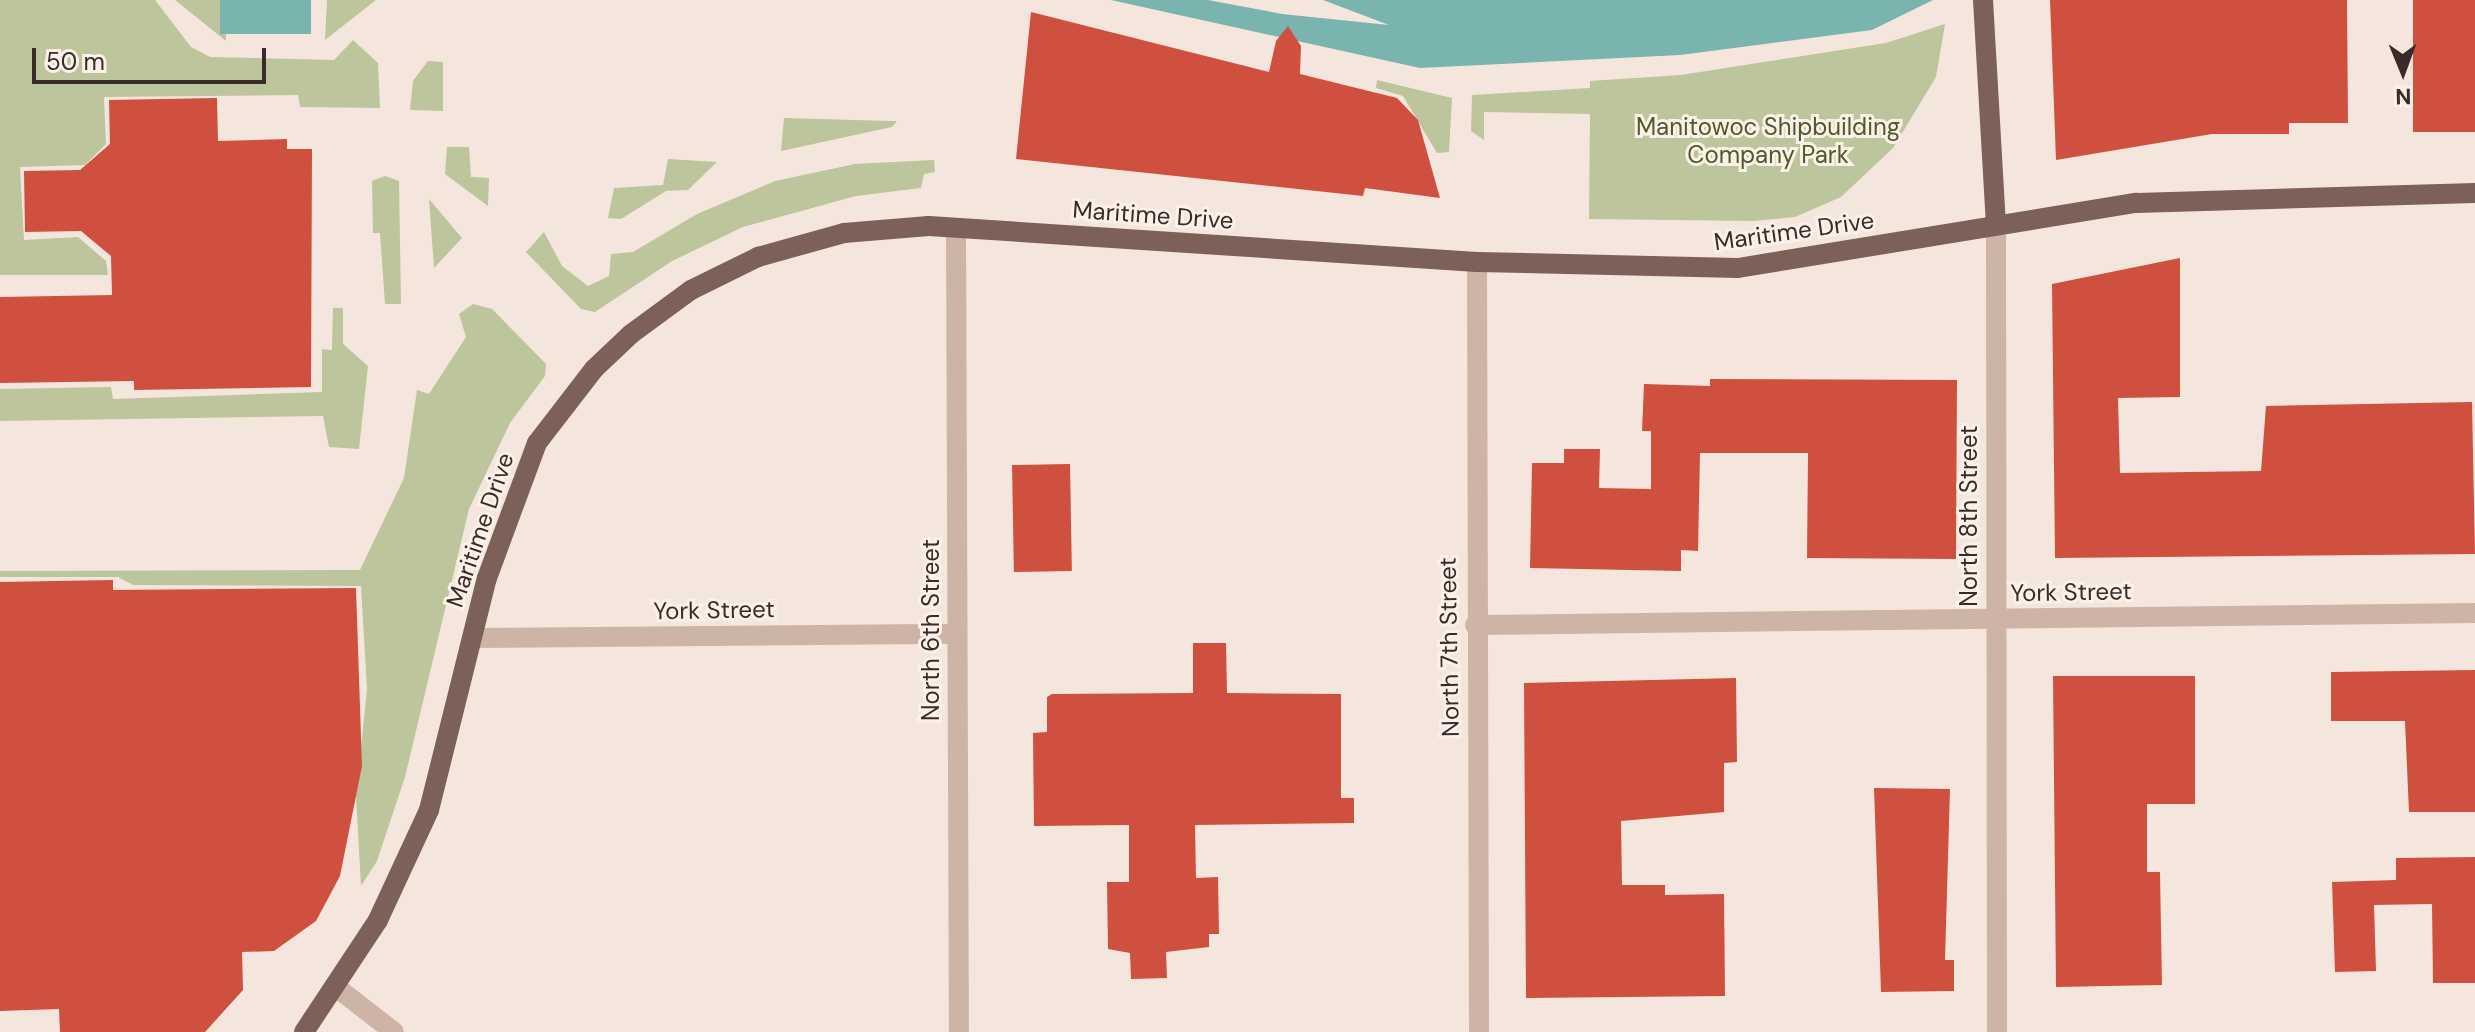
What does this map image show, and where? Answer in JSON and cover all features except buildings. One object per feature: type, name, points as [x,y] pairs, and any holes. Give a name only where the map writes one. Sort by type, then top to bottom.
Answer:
[{"type":"main road","name":"North 8th Street","points":[[1983,5],[1996,226]]},
{"type":"main road","name":"Maritime Drive","points":[[304,1032],[336,987],[394,892],[429,810],[472,638],[511,504],[537,443],[594,369],[631,334],[713,277],[782,248],[865,229],[956,228],[1477,262],[1738,268],[2137,203],[2214,197],[2475,193]]},
{"type":"street","name":"North 8th Street","points":[[1996,226],[1997,1032]]},
{"type":"street","name":"North 6th Street","points":[[956,228],[959,1032]]},
{"type":"street","name":"North 7th Street","points":[[1477,262],[1475,625],[1479,1032]]},
{"type":"street","name":"York Street","points":[[1475,625],[2475,613]]},
{"type":"street","name":"York Street","points":[[472,638],[957,634]]},
{"type":"street","points":[[336,987],[394,1032]]},
{"type":"green space","points":[[0,0],[155,0],[191,47],[210,57],[334,60],[353,40],[378,63],[380,108],[300,107],[298,95],[104,97],[106,144],[85,165],[20,167],[24,240],[78,237],[106,261],[108,275],[0,275]]},
{"type":"green space","points":[[175,0],[226,0],[226,41]]},
{"type":"green space","points":[[327,0],[376,0],[325,40]]},
{"type":"green space","name":"Manitowoc Shipbuilding Company Park","points":[[1945,24],[1936,77],[1893,148],[1841,197],[1795,217],[1754,221],[1589,219],[1590,114],[1484,112],[1484,140],[1471,131],[1472,95],[1590,88],[1590,81],[1681,75],[1886,43]]},
{"type":"green space","points":[[428,61],[443,62],[443,111],[410,110],[413,81]]},
{"type":"green space","points":[[1377,80],[1452,98],[1449,152],[1437,153],[1403,96],[1376,88]]},
{"type":"green space","points":[[784,118],[897,121],[892,127],[781,151]]},
{"type":"green space","points":[[447,147],[469,147],[471,177],[489,178],[488,206],[445,174]]},
{"type":"green space","points":[[668,159],[717,162],[688,190],[666,191],[621,219],[608,218],[614,188],[663,185]]},
{"type":"green space","points":[[934,160],[935,172],[924,174],[921,188],[856,196],[743,227],[672,261],[595,312],[581,309],[526,252],[544,232],[562,266],[588,286],[609,276],[611,254],[633,252],[697,214],[775,181],[855,164]]},
{"type":"green space","points":[[385,176],[399,181],[401,304],[385,304],[380,233],[373,233],[372,181]]},
{"type":"green space","points":[[429,199],[462,238],[434,268]]},
{"type":"green space","points":[[473,304],[492,309],[546,364],[545,376],[510,423],[469,509],[405,777],[377,861],[361,886],[356,796],[367,689],[361,586],[133,585],[118,577],[0,577],[0,571],[360,570],[404,478],[417,390],[429,394],[466,337],[459,314]]},
{"type":"green space","points":[[333,308],[343,308],[343,344],[368,366],[359,449],[329,447],[323,416],[0,421],[0,389],[111,387],[113,399],[322,392],[322,349],[332,350]]},
{"type":"water","points":[[220,0],[311,0],[311,34],[220,34]]},
{"type":"water","points":[[1111,0],[1208,0],[1282,14],[1389,25],[1323,0],[1933,0],[1872,30],[1680,55],[1420,68]]}]
